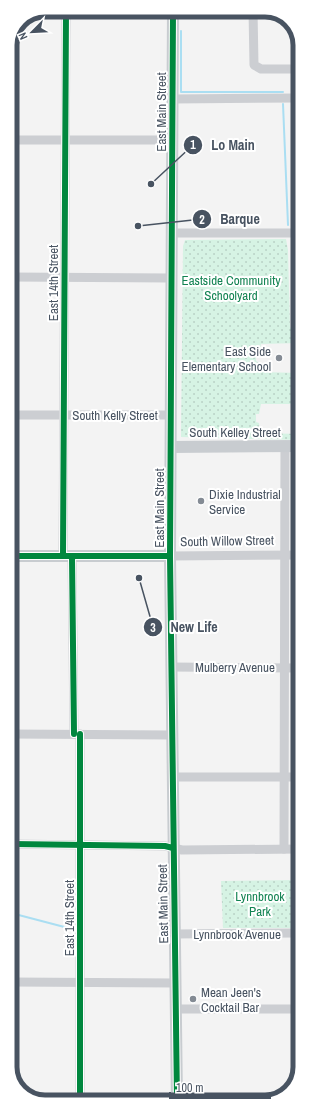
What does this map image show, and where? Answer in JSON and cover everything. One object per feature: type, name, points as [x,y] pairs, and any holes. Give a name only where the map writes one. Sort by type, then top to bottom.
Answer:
[{"type":"main road","name":"East Main Street","points":[[173,17],[170,556],[177,1095]]},
{"type":"main road","name":"South Kelley Street","points":[[171,447],[293,446]]},
{"type":"main road","name":"South Willow Street","points":[[17,556],[170,556]]},
{"type":"street","name":"East 14th Street","points":[[66,17],[64,415],[68,556],[77,734],[80,845],[80,1095]]},
{"type":"street","points":[[253,17],[254,65],[261,69],[293,69]]},
{"type":"street","points":[[173,99],[293,98]]},
{"type":"street","points":[[17,140],[172,140]]},
{"type":"street","points":[[172,233],[293,233]]},
{"type":"street","points":[[17,277],[172,278]]},
{"type":"street","name":"South Kelly Street","points":[[17,415],[171,415]]},
{"type":"street","points":[[284,849],[285,446]]},
{"type":"street","name":"South Willow Street","points":[[170,556],[293,555]]},
{"type":"street","name":"Mulberry Avenue","points":[[171,667],[293,668]]},
{"type":"street","points":[[17,734],[172,735]]},
{"type":"street","points":[[173,777],[293,777]]},
{"type":"street","points":[[17,844],[165,846],[182,850],[293,849]]},
{"type":"street","name":"Lynnbrook Avenue","points":[[175,934],[293,934]]},
{"type":"street","points":[[17,982],[176,983]]},
{"type":"street","points":[[176,1009],[293,1009]]},
{"type":"green space","name":"Eastside Community Schoolyard","points":[[286,239],[288,250],[290,327],[293,330],[293,343],[261,344],[259,354],[256,355],[256,361],[259,363],[259,372],[293,373],[293,404],[261,404],[259,414],[256,414],[256,422],[259,423],[260,433],[293,434],[293,440],[181,437],[183,246],[185,240]]},
{"type":"green space","name":"Lynnbrook Park","points":[[293,880],[293,928],[223,928],[221,881]]},
{"type":"waterway","points":[[181,31],[181,92],[283,92]]},
{"type":"waterway","points":[[283,104],[288,225]]},
{"type":"waterway","points":[[17,915],[72,929]]},
{"type":"cycle path","points":[[63,556],[66,17]]},
{"type":"cycle path","points":[[173,17],[170,556],[177,1095]]},
{"type":"cycle path","points":[[17,556],[170,556]]},
{"type":"cycle path","points":[[72,556],[74,734]]},
{"type":"cycle path","points":[[80,734],[80,1095]]},
{"type":"cycle path","points":[[17,844],[165,846],[173,848]]},
{"type":"place","name":"Lo Main","points":[[151,184]]},
{"type":"place","name":"Barque","points":[[138,226]]},
{"type":"place","name":"East Side Elementary School","points":[[279,358]]},
{"type":"place","name":"Dixie Industrial Service","points":[[201,501]]},
{"type":"place","name":"New Life","points":[[139,578]]},
{"type":"place","name":"Mean Jeen's Cocktail Bar","points":[[193,999]]}]
